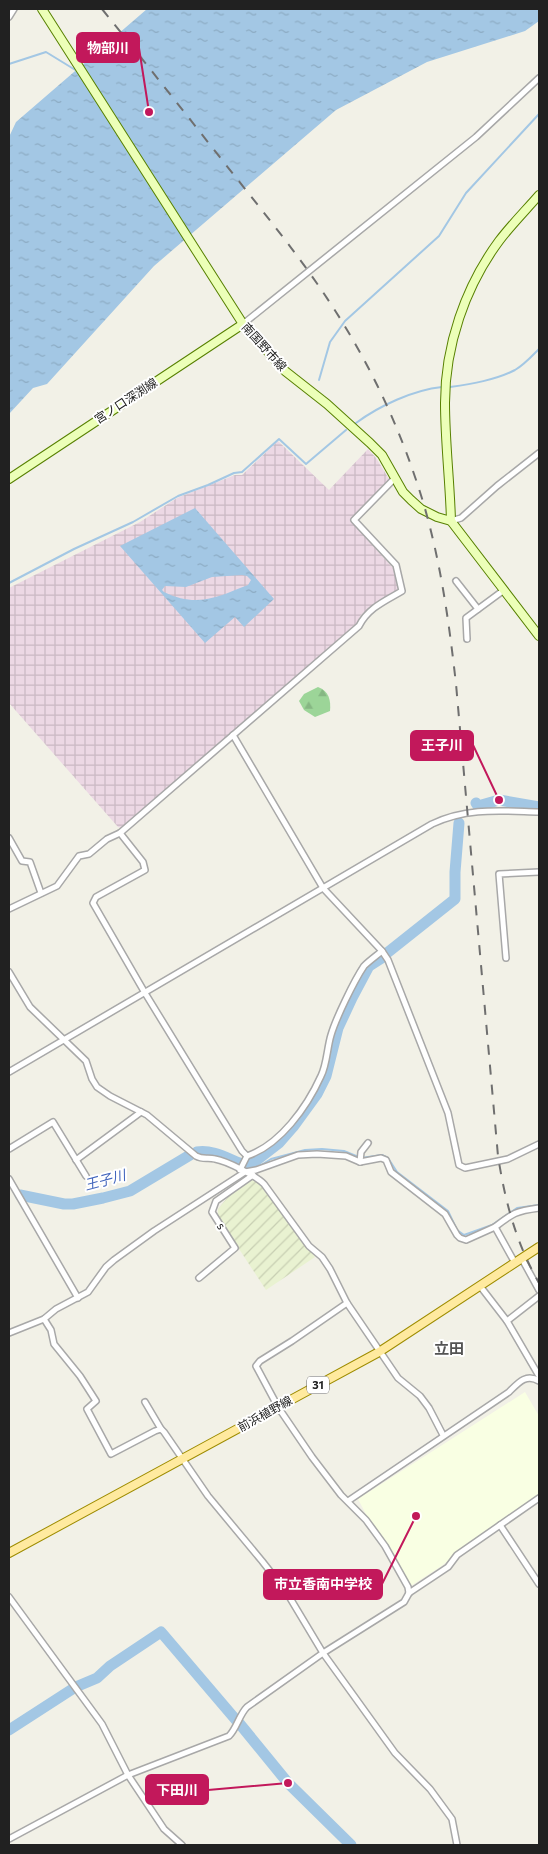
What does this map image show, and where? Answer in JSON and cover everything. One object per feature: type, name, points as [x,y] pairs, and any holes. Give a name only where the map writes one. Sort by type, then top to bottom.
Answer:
[{"type":"main road","name":"南国野市線","points":[[42,9],[243,324],[285,371],[327,404],[382,455],[403,492],[421,509],[451,521]]},
{"type":"main road","points":[[539,195],[500,240],[478,273],[463,308],[454,336],[448,365],[445,404],[451,521],[539,636]]},
{"type":"main road","name":"宮ノ口深渕線","points":[[9,478],[243,324]]},
{"type":"main road","name":"前浜植野線","points":[[9,1553],[379,1352],[539,1248]]},
{"type":"street","points":[[9,18],[14,9]]},
{"type":"street","points":[[243,324],[476,137],[539,78]]},
{"type":"street","points":[[451,521],[460,518],[539,453]]},
{"type":"street","points":[[9,909],[57,886],[80,856],[89,854],[107,839],[120,833],[359,626],[362,618],[403,590],[396,565],[354,520],[395,478]]},
{"type":"street","points":[[456,581],[478,609]]},
{"type":"street","points":[[467,638],[466,618],[504,590]]},
{"type":"street","points":[[233,735],[322,888],[388,960],[448,1112],[459,1165],[465,1168],[508,1159],[539,1144]]},
{"type":"street","points":[[9,1072],[432,824],[448,817],[471,812],[539,812]]},
{"type":"street","points":[[120,833],[143,862],[145,870],[96,897],[93,903],[145,993],[242,1151],[247,1156]]},
{"type":"street","points":[[9,838],[22,860],[30,862],[41,893]]},
{"type":"street","points":[[506,958],[499,874],[539,872]]},
{"type":"street","points":[[247,1156],[260,1151],[276,1138],[305,1103],[322,1075],[331,1036],[339,1015],[365,966],[382,952]]},
{"type":"street","points":[[9,972],[15,985],[30,1007],[86,1061],[97,1087],[153,1119],[200,1159],[216,1159],[253,1175],[264,1184],[309,1246],[322,1257],[347,1303],[379,1352],[398,1378],[420,1396],[429,1408],[443,1435]]},
{"type":"street","points":[[9,986],[15,985]]},
{"type":"street","points":[[76,1160],[141,1112]]},
{"type":"street","points":[[9,1149],[54,1122],[86,1176]]},
{"type":"street","points":[[360,1162],[361,1152],[368,1143]]},
{"type":"street","points":[[9,1333],[44,1318],[56,1308],[88,1292],[106,1267],[114,1260],[243,1171],[256,1170],[298,1155],[346,1156],[360,1162],[382,1158],[386,1160],[391,1172],[445,1214],[456,1235],[466,1240],[495,1227],[514,1212],[539,1208]]},
{"type":"street","points":[[243,1171],[247,1156]]},
{"type":"street","name":"s","points":[[199,1278],[235,1248],[212,1212],[216,1201],[253,1175]]},
{"type":"street","points":[[9,1179],[78,1298]]},
{"type":"street","points":[[495,1227],[539,1290]]},
{"type":"street","points":[[480,1286],[507,1321],[539,1376]]},
{"type":"street","points":[[507,1321],[539,1296]]},
{"type":"street","points":[[347,1303],[256,1366],[278,1407],[312,1457],[340,1496],[348,1501],[366,1520],[385,1546],[408,1587],[409,1593]]},
{"type":"street","points":[[44,1318],[51,1330],[54,1344],[80,1376],[96,1401],[87,1409],[111,1454],[155,1430],[161,1429]]},
{"type":"street","points":[[348,1501],[509,1392],[526,1378],[530,1377],[539,1380]]},
{"type":"street","points":[[145,1402],[161,1429],[208,1496],[287,1593],[323,1653],[395,1754],[430,1789],[452,1819],[457,1845]]},
{"type":"street","points":[[9,1839],[128,1774],[229,1736],[242,1712],[247,1707],[323,1653],[404,1602],[409,1593],[448,1567],[457,1556],[539,1498]]},
{"type":"street","points":[[500,1525],[539,1584]]},
{"type":"street","points":[[9,1597],[102,1724],[128,1774],[164,1829],[182,1845]]},
{"type":"shaded area","points":[[278,441],[329,490],[368,449],[376,458],[389,479],[350,520],[393,568],[398,589],[361,615],[357,623],[122,828],[118,827],[9,703],[9,588],[140,522],[177,498],[235,475],[242,475]]},
{"type":"shaded area","points":[[250,1179],[259,1183],[315,1257],[266,1290],[218,1217],[218,1209],[228,1197]]},
{"type":"shaded area","points":[[525,1392],[539,1416],[539,1495],[497,1523],[440,1567],[409,1587],[387,1545],[368,1518],[358,1499]]},
{"type":"green space","points":[[318,687],[325,691],[328,696],[330,711],[315,717],[304,710],[299,701],[304,694]]},
{"type":"water","points":[[147,9],[539,9],[539,21],[525,31],[427,62],[336,110],[154,266],[47,384],[33,388],[9,414],[9,137],[16,122]]},
{"type":"water","points":[[195,508],[274,599],[244,627],[235,617],[205,643],[120,546]],"holes":[[[247,576],[251,580],[248,585],[207,599],[197,600],[176,597],[162,590],[165,586],[186,587],[212,577]]]},
{"type":"waterway","points":[[9,64],[46,52],[77,71]]},
{"type":"waterway","points":[[319,380],[330,342],[345,321],[439,236],[466,193],[539,114]]},
{"type":"waterway","points":[[450,387],[483,381],[508,373],[522,366],[539,349]]},
{"type":"waterway","points":[[356,423],[375,411],[408,395],[442,387]]},
{"type":"waterway","points":[[9,583],[74,549],[133,522],[178,496],[234,473],[242,472],[279,439],[306,464],[346,430]]},
{"type":"waterway","name":"王子川","points":[[476,803],[478,806],[499,800],[539,807]]},
{"type":"waterway","name":"王子川","points":[[387,953],[455,899],[459,823]]},
{"type":"waterway","name":"王子川","points":[[197,1152],[215,1153],[245,1165],[257,1160],[279,1143],[317,1094],[326,1076],[338,1028],[352,998],[369,966],[383,957]]},
{"type":"waterway","points":[[245,1165],[258,1167],[271,1159],[305,1150],[344,1151],[361,1158],[382,1155],[388,1158],[397,1172],[448,1211],[457,1230],[464,1235],[492,1225],[517,1208],[539,1205]]},
{"type":"waterway","name":"王子川","points":[[20,1195],[64,1204],[103,1198],[130,1191],[190,1155]]},
{"type":"waterway","points":[[78,1686],[97,1678],[110,1666],[161,1632],[236,1720]]},
{"type":"waterway","points":[[9,1730],[74,1688]]},
{"type":"waterway","points":[[239,1723],[288,1783],[351,1845]]},
{"type":"railway","points":[[102,9],[269,219],[323,293],[348,331],[370,370],[398,432],[414,474],[436,552],[446,604],[453,657],[498,1156],[512,1221],[524,1253],[539,1283]]},
{"type":"place","name":"物部川","points":[[149,112]]},
{"type":"place","name":"王子川","points":[[499,800]]},
{"type":"place","name":"市立香南中学校","points":[[416,1516]]},
{"type":"place","name":"下田川","points":[[288,1783]]},
{"type":"district","name":"立田","points":[[449,1349]]}]
